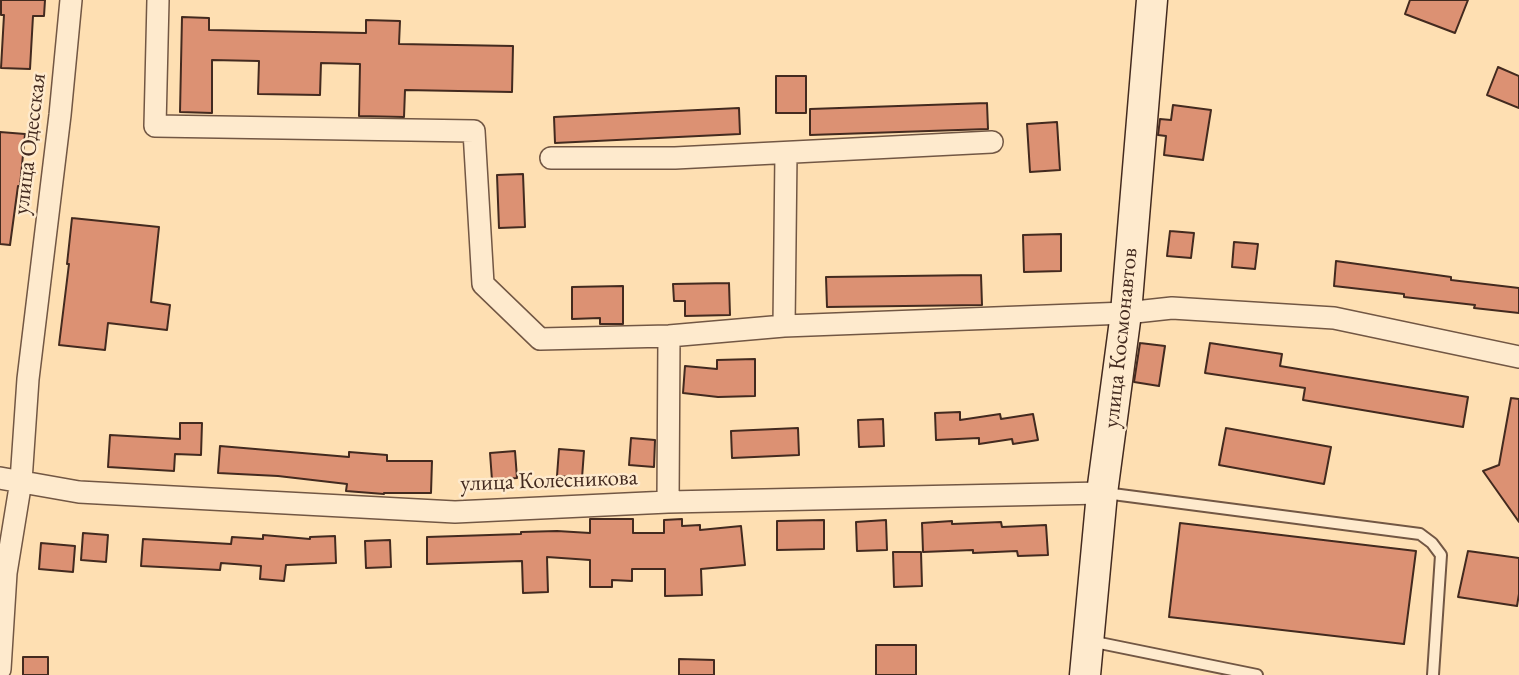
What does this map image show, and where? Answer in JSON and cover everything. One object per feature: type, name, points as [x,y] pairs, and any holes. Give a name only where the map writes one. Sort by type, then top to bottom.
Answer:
[{"type":"main road","name":"улица Космонавтов","points":[[1085,675],[1102,493],[1126,313],[1152,0]]},
{"type":"street","name":"улица Одесская","points":[[0,669],[11,479],[28,379],[61,115],[71,0]]},
{"type":"street","points":[[158,0],[155,126],[474,131],[483,284],[540,339],[669,336],[785,326],[1126,313],[1172,308],[1334,318],[1519,357]]},
{"type":"street","points":[[551,158],[675,158],[992,142]]},
{"type":"street","points":[[785,326],[786,153]]},
{"type":"street","points":[[668,502],[669,336]]},
{"type":"street","name":"улица Колесникова","points":[[11,479],[79,492],[455,512],[668,502],[1102,493]]},
{"type":"lane","points":[[1102,493],[1420,534],[1432,543],[1441,555],[1433,675]]},
{"type":"lane","points":[[1090,641],[1257,675]]},
{"type":"building","points":[[1,0],[45,0],[44,16],[33,16],[30,69],[1,68],[4,15],[1,15]]},
{"type":"building","points":[[1410,0],[1468,0],[1455,33],[1405,14]]},
{"type":"building","points":[[182,17],[209,18],[209,30],[366,33],[366,20],[400,21],[399,44],[513,46],[512,92],[405,90],[404,117],[359,116],[360,64],[321,63],[320,95],[258,94],[259,61],[212,60],[212,113],[180,112]]},
{"type":"building","points":[[1498,67],[1519,76],[1519,108],[1487,95]]},
{"type":"building","points":[[776,76],[806,76],[806,113],[776,113]]},
{"type":"building","points":[[987,103],[988,129],[810,135],[810,109]]},
{"type":"building","points":[[1173,105],[1211,110],[1203,160],[1164,155],[1166,136],[1158,135],[1160,119],[1171,120]]},
{"type":"building","points":[[739,108],[740,134],[555,143],[554,117]]},
{"type":"building","points":[[1057,122],[1060,170],[1030,172],[1027,124]]},
{"type":"building","points":[[0,132],[25,134],[10,245],[0,244]]},
{"type":"building","points":[[523,174],[525,227],[499,228],[497,175]]},
{"type":"building","points":[[72,218],[159,227],[151,302],[170,305],[167,330],[108,323],[105,350],[59,345]]},
{"type":"building","points":[[1170,231],[1194,233],[1191,258],[1167,256]]},
{"type":"building","points":[[1061,234],[1061,271],[1024,272],[1023,235]]},
{"type":"building","points":[[1234,242],[1258,244],[1255,269],[1232,267]]},
{"type":"building","points":[[1336,261],[1519,288],[1519,313],[1404,297],[1404,294],[1334,286]]},
{"type":"building","points":[[981,275],[982,305],[827,307],[826,277]]},
{"type":"building","points":[[729,283],[730,315],[685,316],[685,301],[674,301],[673,284]]},
{"type":"building","points":[[623,286],[623,324],[600,324],[600,318],[572,319],[572,287]]},
{"type":"building","points":[[1140,343],[1165,346],[1159,386],[1134,382]]},
{"type":"building","points":[[1210,343],[1282,354],[1280,366],[1468,397],[1463,427],[1303,400],[1305,388],[1205,373]]},
{"type":"building","points":[[755,359],[755,396],[718,397],[683,393],[685,366],[717,369],[717,360]]},
{"type":"building","points":[[1511,398],[1519,399],[1519,522],[1483,471],[1499,465]]},
{"type":"building","points":[[960,412],[960,420],[1000,414],[1001,419],[1033,414],[1038,440],[1013,444],[1012,439],[979,444],[979,438],[936,440],[935,413]]},
{"type":"building","points":[[883,419],[884,446],[859,447],[858,420]]},
{"type":"building","points":[[180,423],[202,423],[201,455],[175,454],[174,471],[108,467],[110,435],[180,439]]},
{"type":"building","points":[[798,428],[799,455],[732,458],[731,431]]},
{"type":"building","points":[[1226,428],[1331,447],[1324,484],[1219,465]]},
{"type":"building","points":[[631,438],[655,440],[654,467],[629,465]]},
{"type":"building","points":[[220,446],[349,457],[349,452],[387,455],[387,461],[432,461],[431,493],[384,494],[346,491],[347,484],[278,476],[218,473]]},
{"type":"building","points":[[559,449],[584,451],[582,478],[557,476]]},
{"type":"building","points":[[515,451],[517,478],[492,480],[490,453]]},
{"type":"building","points":[[590,519],[633,519],[633,533],[664,533],[664,520],[682,519],[682,526],[700,525],[700,530],[741,526],[745,565],[701,569],[702,595],[665,596],[665,569],[632,569],[632,581],[612,580],[612,587],[590,587],[590,560],[547,557],[548,592],[523,593],[522,561],[427,564],[427,537],[557,531],[590,533]]},
{"type":"building","points":[[824,520],[824,549],[777,550],[777,521]]},
{"type":"building","points":[[886,520],[887,550],[857,551],[856,522]]},
{"type":"building","points":[[952,521],[952,524],[1001,522],[1002,527],[1046,525],[1048,555],[1018,556],[1017,551],[923,552],[922,523]]},
{"type":"building","points":[[1180,523],[1416,551],[1404,644],[1169,617]]},
{"type":"building","points":[[83,533],[108,535],[106,562],[81,560]]},
{"type":"building","points":[[263,535],[310,539],[335,536],[336,563],[286,565],[284,581],[260,579],[261,566],[221,563],[220,570],[141,566],[143,539],[231,544],[232,537],[263,539]]},
{"type":"building","points":[[390,540],[391,567],[366,568],[365,541]]},
{"type":"building","points":[[41,543],[75,546],[73,572],[39,569]]},
{"type":"building","points":[[1468,551],[1519,558],[1517,606],[1458,597]]},
{"type":"building","points":[[893,552],[921,552],[922,586],[894,587]]},
{"type":"building","points":[[876,645],[916,645],[916,675],[876,675]]},
{"type":"building","points":[[23,657],[48,657],[48,675],[23,675]]},
{"type":"building","points":[[679,659],[714,660],[714,675],[679,675]]}]
